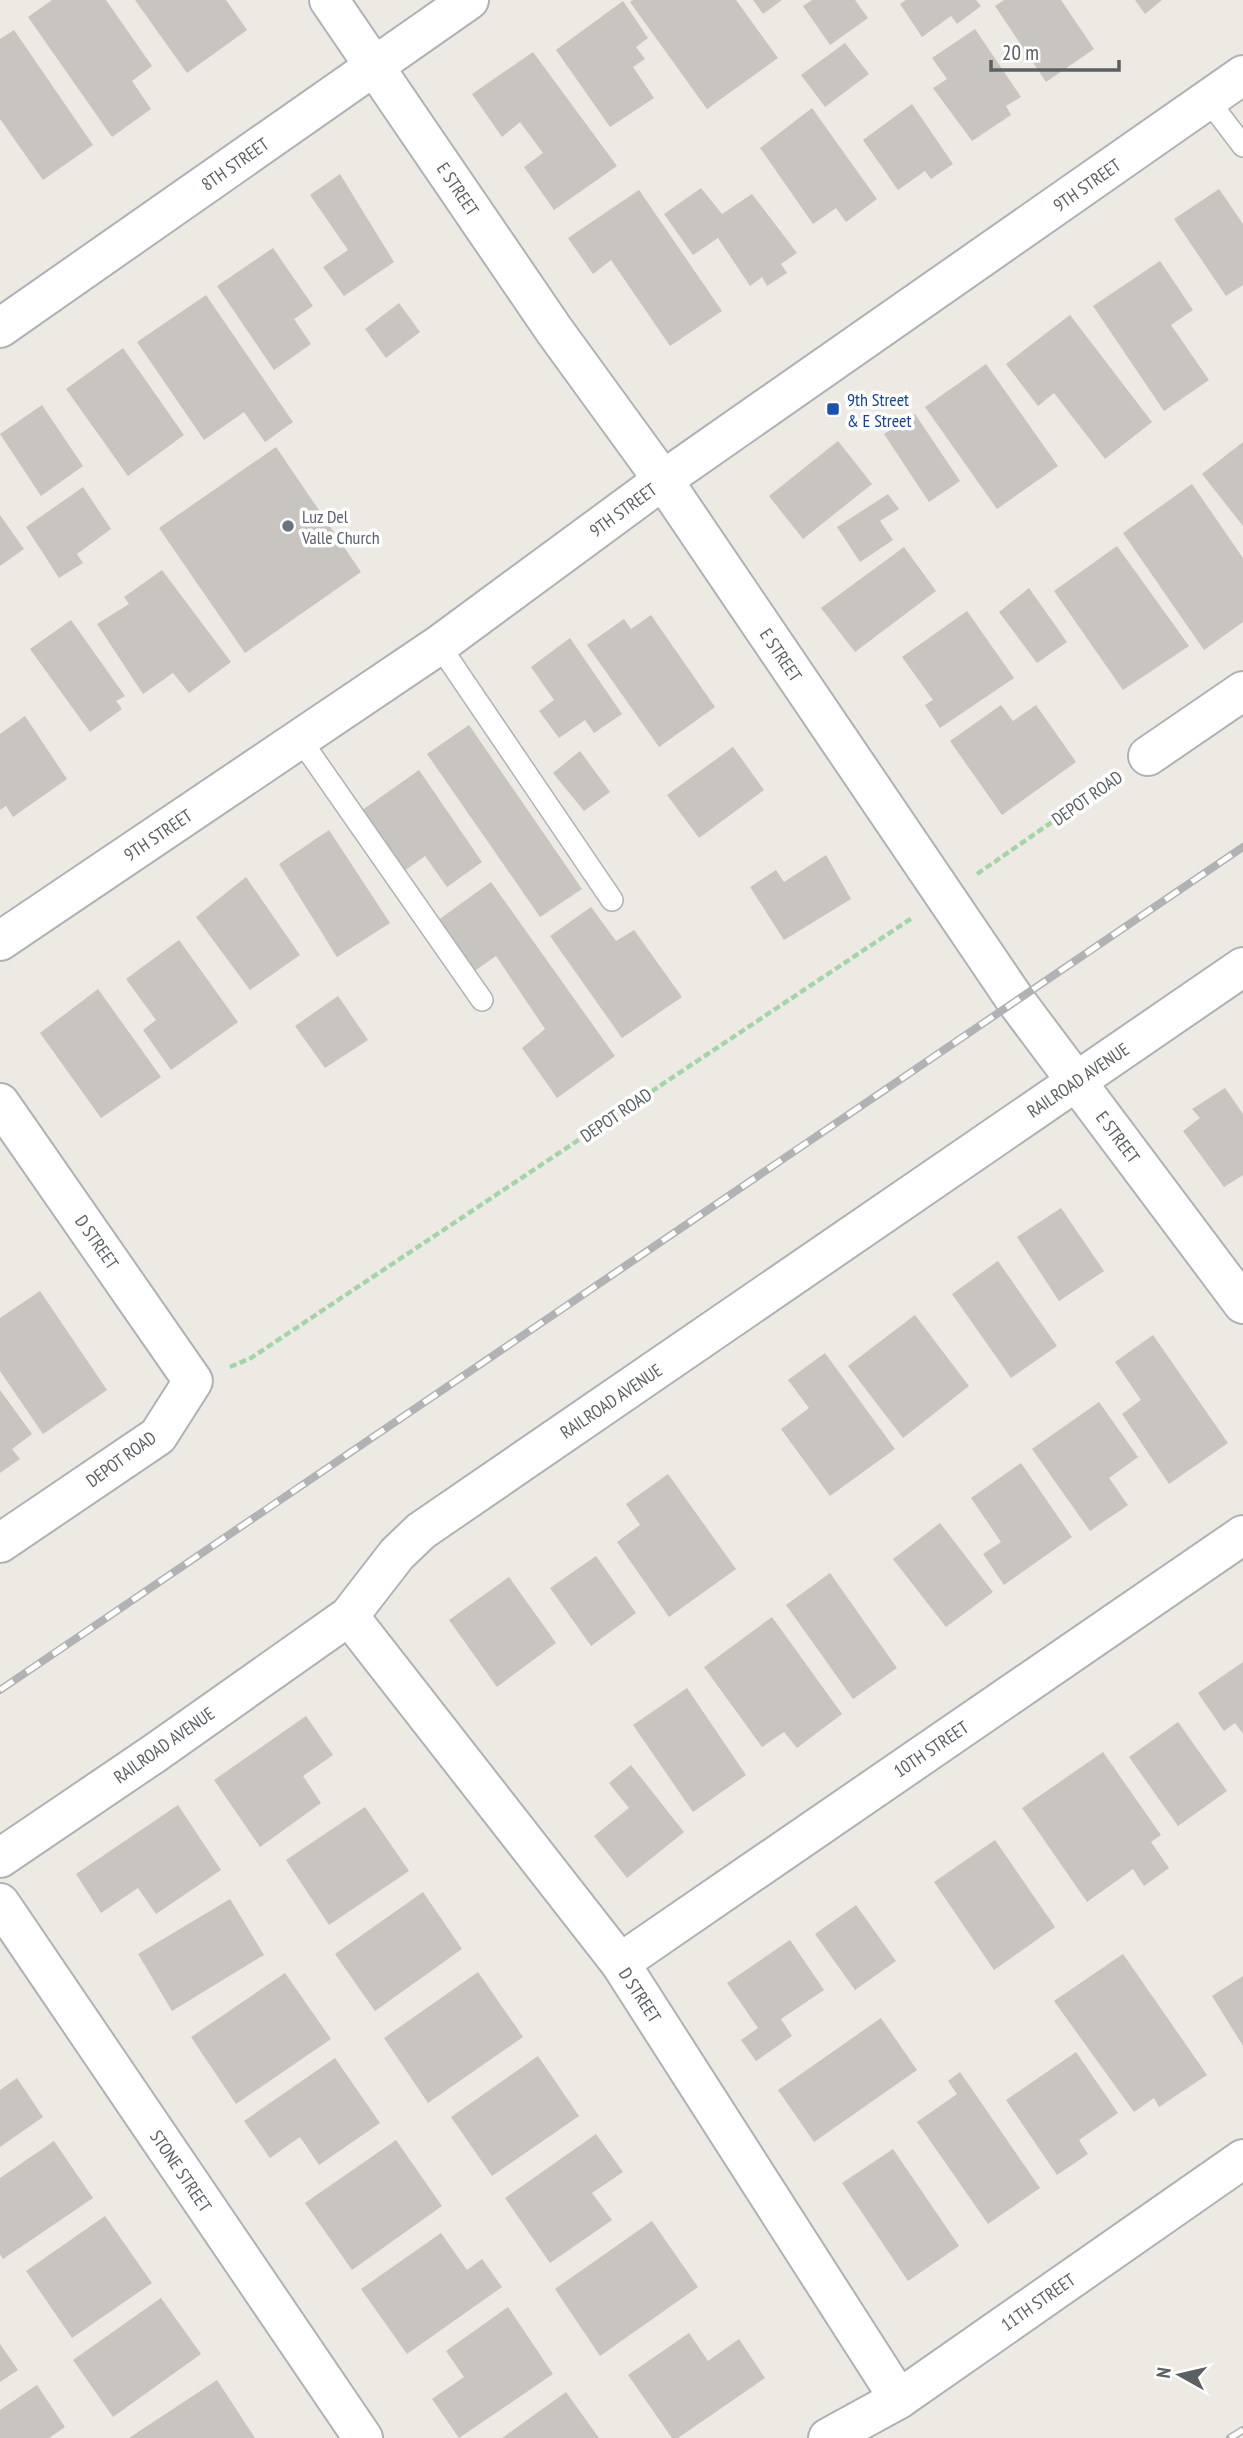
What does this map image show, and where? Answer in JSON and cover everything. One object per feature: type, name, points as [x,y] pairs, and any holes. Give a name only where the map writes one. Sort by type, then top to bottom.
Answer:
[{"type":"street","name":"E STREET","points":[[329,0],[554,330],[663,480],[1016,1001],[1243,1304]]},
{"type":"street","name":"8TH STREET","points":[[0,328],[469,0]]},
{"type":"street","name":"9TH STREET","points":[[0,941],[439,645],[663,480],[1243,75]]},
{"type":"street","points":[[1148,756],[1243,691]]},
{"type":"street","name":"RAILROAD AVENUE","points":[[0,1858],[349,1616],[397,1554],[421,1531],[1243,967]]},
{"type":"street","name":"D STREET","points":[[0,1103],[193,1381]]},
{"type":"street","name":"DEPOT ROAD","points":[[0,1543],[158,1436],[193,1381]]},
{"type":"street","name":"10TH STREET","points":[[620,1963],[1243,1535]]},
{"type":"street","name":"D STREET","points":[[349,1616],[620,1963],[899,2399]]},
{"type":"street","name":"STONE STREET","points":[[0,1903],[363,2438]]},
{"type":"street","name":"11TH STREET","points":[[828,2438],[899,2399],[1243,2159]]},
{"type":"lane","points":[[1208,100],[1243,146]]},
{"type":"lane","points":[[439,645],[612,900]]},
{"type":"lane","points":[[300,739],[482,1000]]},
{"type":"path","name":"DEPOT ROAD","points":[[193,1381],[251,1358],[944,897],[1148,756]]},
{"type":"building","points":[[52,0],[106,0],[152,66],[132,81],[151,109],[112,137],[28,17]]},
{"type":"building","points":[[135,0],[226,0],[247,30],[187,73]]},
{"type":"building","points":[[736,0],[778,58],[707,109],[630,2]]},
{"type":"building","points":[[753,0],[782,0],[763,14]]},
{"type":"building","points":[[812,0],[855,0],[868,18],[830,45],[803,6]]},
{"type":"building","points":[[906,0],[976,0],[981,6],[957,24],[951,16],[922,37],[900,4]]},
{"type":"building","points":[[1004,0],[1061,0],[1094,49],[1046,82],[995,6]]},
{"type":"building","points":[[1135,0],[1162,0],[1145,14]]},
{"type":"building","points":[[623,1],[648,38],[636,47],[645,59],[633,67],[654,98],[610,127],[556,50]]},
{"type":"building","points":[[975,29],[1021,97],[1006,106],[1011,115],[972,141],[933,88],[947,79],[932,58]]},
{"type":"building","points":[[14,30],[93,145],[43,180],[0,119],[0,39]]},
{"type":"building","points":[[845,43],[869,74],[825,107],[801,75]]},
{"type":"building","points":[[533,52],[617,166],[554,210],[524,167],[543,153],[520,122],[502,137],[472,94]]},
{"type":"building","points":[[912,104],[953,164],[931,179],[925,171],[898,190],[863,140]]},
{"type":"building","points":[[812,108],[877,199],[846,222],[836,208],[813,224],[760,148]]},
{"type":"building","points":[[340,174],[394,262],[344,296],[323,267],[348,250],[310,195]]},
{"type":"building","points":[[701,188],[722,214],[752,194],[797,253],[781,264],[787,273],[767,286],[762,277],[750,286],[718,238],[693,255],[664,214]]},
{"type":"building","points":[[1219,189],[1243,224],[1243,285],[1226,296],[1174,219]]},
{"type":"building","points":[[639,190],[722,311],[670,346],[611,260],[593,274],[568,238]]},
{"type":"building","points":[[273,248],[313,306],[294,319],[311,344],[274,370],[217,286]]},
{"type":"building","points":[[1160,261],[1193,310],[1171,325],[1209,380],[1164,411],[1093,306]]},
{"type":"building","points":[[206,295],[293,422],[265,442],[244,412],[204,440],[137,342]]},
{"type":"building","points":[[399,303],[420,332],[386,358],[365,329]]},
{"type":"building","points":[[1070,315],[1152,422],[1105,459],[1054,393],[1038,406],[1006,364]]},
{"type":"building","points":[[123,348],[184,435],[128,476],[66,389]]},
{"type":"building","points":[[986,364],[1058,466],[997,509],[925,407]]},
{"type":"building","points":[[42,405],[83,466],[41,496],[0,434]]},
{"type":"building","points":[[915,414],[960,481],[929,502],[884,434]]},
{"type":"building","points":[[838,441],[872,484],[803,539],[769,496]]},
{"type":"building","points":[[1243,442],[1243,526],[1202,474]]},
{"type":"building","points":[[276,447],[361,572],[245,653],[159,528]]},
{"type":"building","points":[[1192,484],[1243,558],[1243,622],[1204,650],[1123,533]]},
{"type":"building","points":[[83,487],[111,529],[77,554],[83,563],[59,578],[26,527]]},
{"type":"building","points":[[888,494],[899,509],[880,521],[893,540],[860,562],[837,527]]},
{"type":"building","points":[[0,515],[24,549],[0,566]]},
{"type":"building","points":[[1117,546],[1189,646],[1123,690],[1054,591]]},
{"type":"building","points":[[904,547],[936,591],[855,652],[821,608]]},
{"type":"building","points":[[162,570],[231,662],[189,693],[173,673],[143,694],[97,624],[129,604],[124,597]]},
{"type":"building","points":[[1029,588],[1067,642],[1037,663],[999,612]]},
{"type":"building","points":[[967,611],[1014,678],[940,728],[925,705],[933,700],[902,657]]},
{"type":"building","points":[[651,615],[715,707],[659,747],[587,645],[624,619],[631,629]]},
{"type":"building","points":[[71,620],[125,696],[116,701],[122,709],[90,732],[30,649]]},
{"type":"building","points":[[570,638],[622,714],[594,733],[585,720],[559,738],[539,711],[554,700],[531,667]]},
{"type":"building","points":[[1001,705],[1013,721],[1036,705],[1076,762],[1002,815],[950,741]]},
{"type":"building","points":[[25,716],[67,779],[13,817],[6,806],[0,810],[0,734]]},
{"type":"building","points":[[469,725],[582,889],[540,917],[427,754]]},
{"type":"building","points":[[733,747],[764,790],[699,838],[667,795]]},
{"type":"building","points":[[580,751],[610,792],[584,811],[553,773]]},
{"type":"building","points":[[419,770],[482,862],[447,887],[425,856],[403,872],[361,811]]},
{"type":"building","points":[[329,830],[390,923],[337,957],[279,864]]},
{"type":"building","points":[[826,855],[851,899],[784,940],[750,887],[776,870],[784,882]]},
{"type":"building","points":[[246,877],[300,955],[250,990],[196,917]]},
{"type":"building","points":[[491,882],[615,1056],[557,1098],[522,1048],[545,1029],[496,956],[469,975],[434,923]]},
{"type":"building","points":[[591,907],[616,941],[634,930],[682,997],[622,1038],[550,936]]},
{"type":"building","points":[[179,940],[238,1022],[171,1070],[143,1030],[156,1020],[126,979]]},
{"type":"building","points":[[98,989],[161,1077],[101,1118],[40,1033]]},
{"type":"building","points":[[338,996],[368,1040],[325,1068],[295,1026]]},
{"type":"building","points":[[1225,1088],[1243,1114],[1243,1175],[1224,1187],[1183,1131],[1200,1118],[1192,1109]]},
{"type":"building","points":[[1061,1208],[1104,1271],[1059,1301],[1017,1237]]},
{"type":"building","points":[[998,1261],[1057,1346],[1011,1378],[952,1294]]},
{"type":"building","points":[[40,1291],[107,1390],[43,1434],[0,1371],[0,1318]]},
{"type":"building","points":[[915,1315],[969,1386],[903,1438],[848,1366]]},
{"type":"building","points":[[1153,1335],[1228,1443],[1169,1484],[1122,1414],[1141,1400],[1115,1362]]},
{"type":"building","points":[[825,1353],[895,1449],[830,1496],[781,1429],[809,1408],[788,1380]]},
{"type":"building","points":[[0,1390],[32,1434],[12,1449],[20,1459],[0,1473]]},
{"type":"building","points":[[1099,1402],[1138,1457],[1109,1478],[1128,1505],[1090,1531],[1032,1449]]},
{"type":"building","points":[[1021,1463],[1072,1537],[1004,1585],[983,1554],[1001,1542],[971,1498]]},
{"type":"building","points":[[668,1474],[736,1569],[669,1617],[617,1542],[640,1525],[626,1504]]},
{"type":"building","points":[[940,1523],[993,1592],[946,1627],[893,1559]]},
{"type":"building","points":[[596,1556],[636,1613],[591,1646],[550,1588]]},
{"type":"building","points":[[830,1573],[897,1668],[853,1699],[786,1605]]},
{"type":"building","points":[[509,1577],[556,1643],[497,1687],[449,1620]]},
{"type":"building","points":[[772,1617],[842,1714],[797,1748],[784,1732],[762,1747],[704,1667]]},
{"type":"building","points":[[1243,1662],[1243,1734],[1235,1723],[1224,1731],[1198,1693]]},
{"type":"building","points":[[687,1688],[746,1775],[693,1812],[633,1725]]},
{"type":"building","points":[[306,1716],[333,1755],[303,1776],[321,1803],[260,1847],[214,1780]]},
{"type":"building","points":[[1178,1722],[1227,1791],[1178,1826],[1129,1757]]},
{"type":"building","points":[[1103,1752],[1161,1835],[1151,1842],[1169,1868],[1144,1886],[1133,1869],[1087,1902],[1022,1808]]},
{"type":"building","points":[[631,1765],[684,1832],[627,1878],[594,1836],[629,1808],[609,1783]]},
{"type":"building","points":[[178,1805],[221,1870],[156,1914],[138,1888],[101,1913],[76,1874]]},
{"type":"building","points":[[365,1807],[409,1871],[329,1925],[286,1860]]},
{"type":"building","points":[[995,1840],[1055,1927],[994,1970],[934,1882]]},
{"type":"building","points":[[423,1892],[462,1949],[375,2011],[335,1954]]},
{"type":"building","points":[[230,1899],[264,1955],[172,2011],[138,1954]]},
{"type":"building","points":[[856,1905],[896,1961],[855,1990],[815,1934]]},
{"type":"building","points":[[790,1940],[824,1990],[781,2019],[792,2036],[756,2061],[741,2040],[758,2028],[727,1983]]},
{"type":"building","points":[[1123,1954],[1207,2075],[1159,2107],[1154,2098],[1134,2112],[1054,2001]]},
{"type":"building","points":[[478,1972],[523,2037],[428,2103],[384,2038]]},
{"type":"building","points":[[285,1973],[331,2039],[236,2104],[191,2037]]},
{"type":"building","points":[[1243,1976],[1243,2046],[1212,1996]]},
{"type":"building","points":[[881,2018],[917,2070],[814,2142],[778,2090]]},
{"type":"building","points":[[1076,2052],[1118,2113],[1079,2140],[1088,2154],[1057,2175],[1006,2100]]},
{"type":"building","points":[[538,2056],[579,2116],[492,2176],[451,2117]]},
{"type":"building","points":[[335,2058],[380,2123],[319,2165],[300,2137],[270,2158],[244,2121]]},
{"type":"building","points":[[960,2072],[1040,2188],[988,2224],[917,2122],[957,2094],[948,2081]]},
{"type":"building","points":[[17,2078],[43,2117],[0,2147],[0,2090]]},
{"type":"building","points":[[596,2134],[623,2172],[592,2193],[612,2220],[550,2263],[505,2198]]},
{"type":"building","points":[[396,2140],[442,2206],[352,2270],[305,2203]]},
{"type":"building","points":[[54,2141],[93,2198],[3,2259],[0,2254],[0,2178]]},
{"type":"building","points":[[893,2149],[959,2246],[908,2281],[842,2183]]},
{"type":"building","points":[[105,2216],[152,2283],[72,2338],[26,2271]]},
{"type":"building","points":[[652,2221],[698,2287],[600,2356],[555,2289]]},
{"type":"building","points":[[441,2233],[467,2270],[482,2259],[502,2287],[407,2354],[361,2289]]},
{"type":"building","points":[[161,2298],[201,2354],[113,2417],[73,2360]]},
{"type":"building","points":[[508,2307],[553,2374],[459,2438],[432,2399],[464,2377],[446,2351]]},
{"type":"building","points":[[689,2333],[708,2361],[739,2339],[765,2378],[678,2438],[672,2438],[628,2375]]},
{"type":"building","points":[[0,2344],[18,2370],[0,2382]]},
{"type":"building","points":[[217,2380],[255,2438],[129,2438]]},
{"type":"building","points":[[37,2385],[65,2427],[49,2438],[0,2438],[0,2410]]},
{"type":"building","points":[[566,2392],[599,2438],[502,2438]]},
{"type":"railway","points":[[0,1690],[1243,847]]},
{"type":"railway","points":[[1230,2438],[1243,2430]]},
{"type":"place","name":"9th Street & E Street","points":[[833,409]]},
{"type":"place","name":"Luz Del Valle Church","points":[[288,526]]}]
